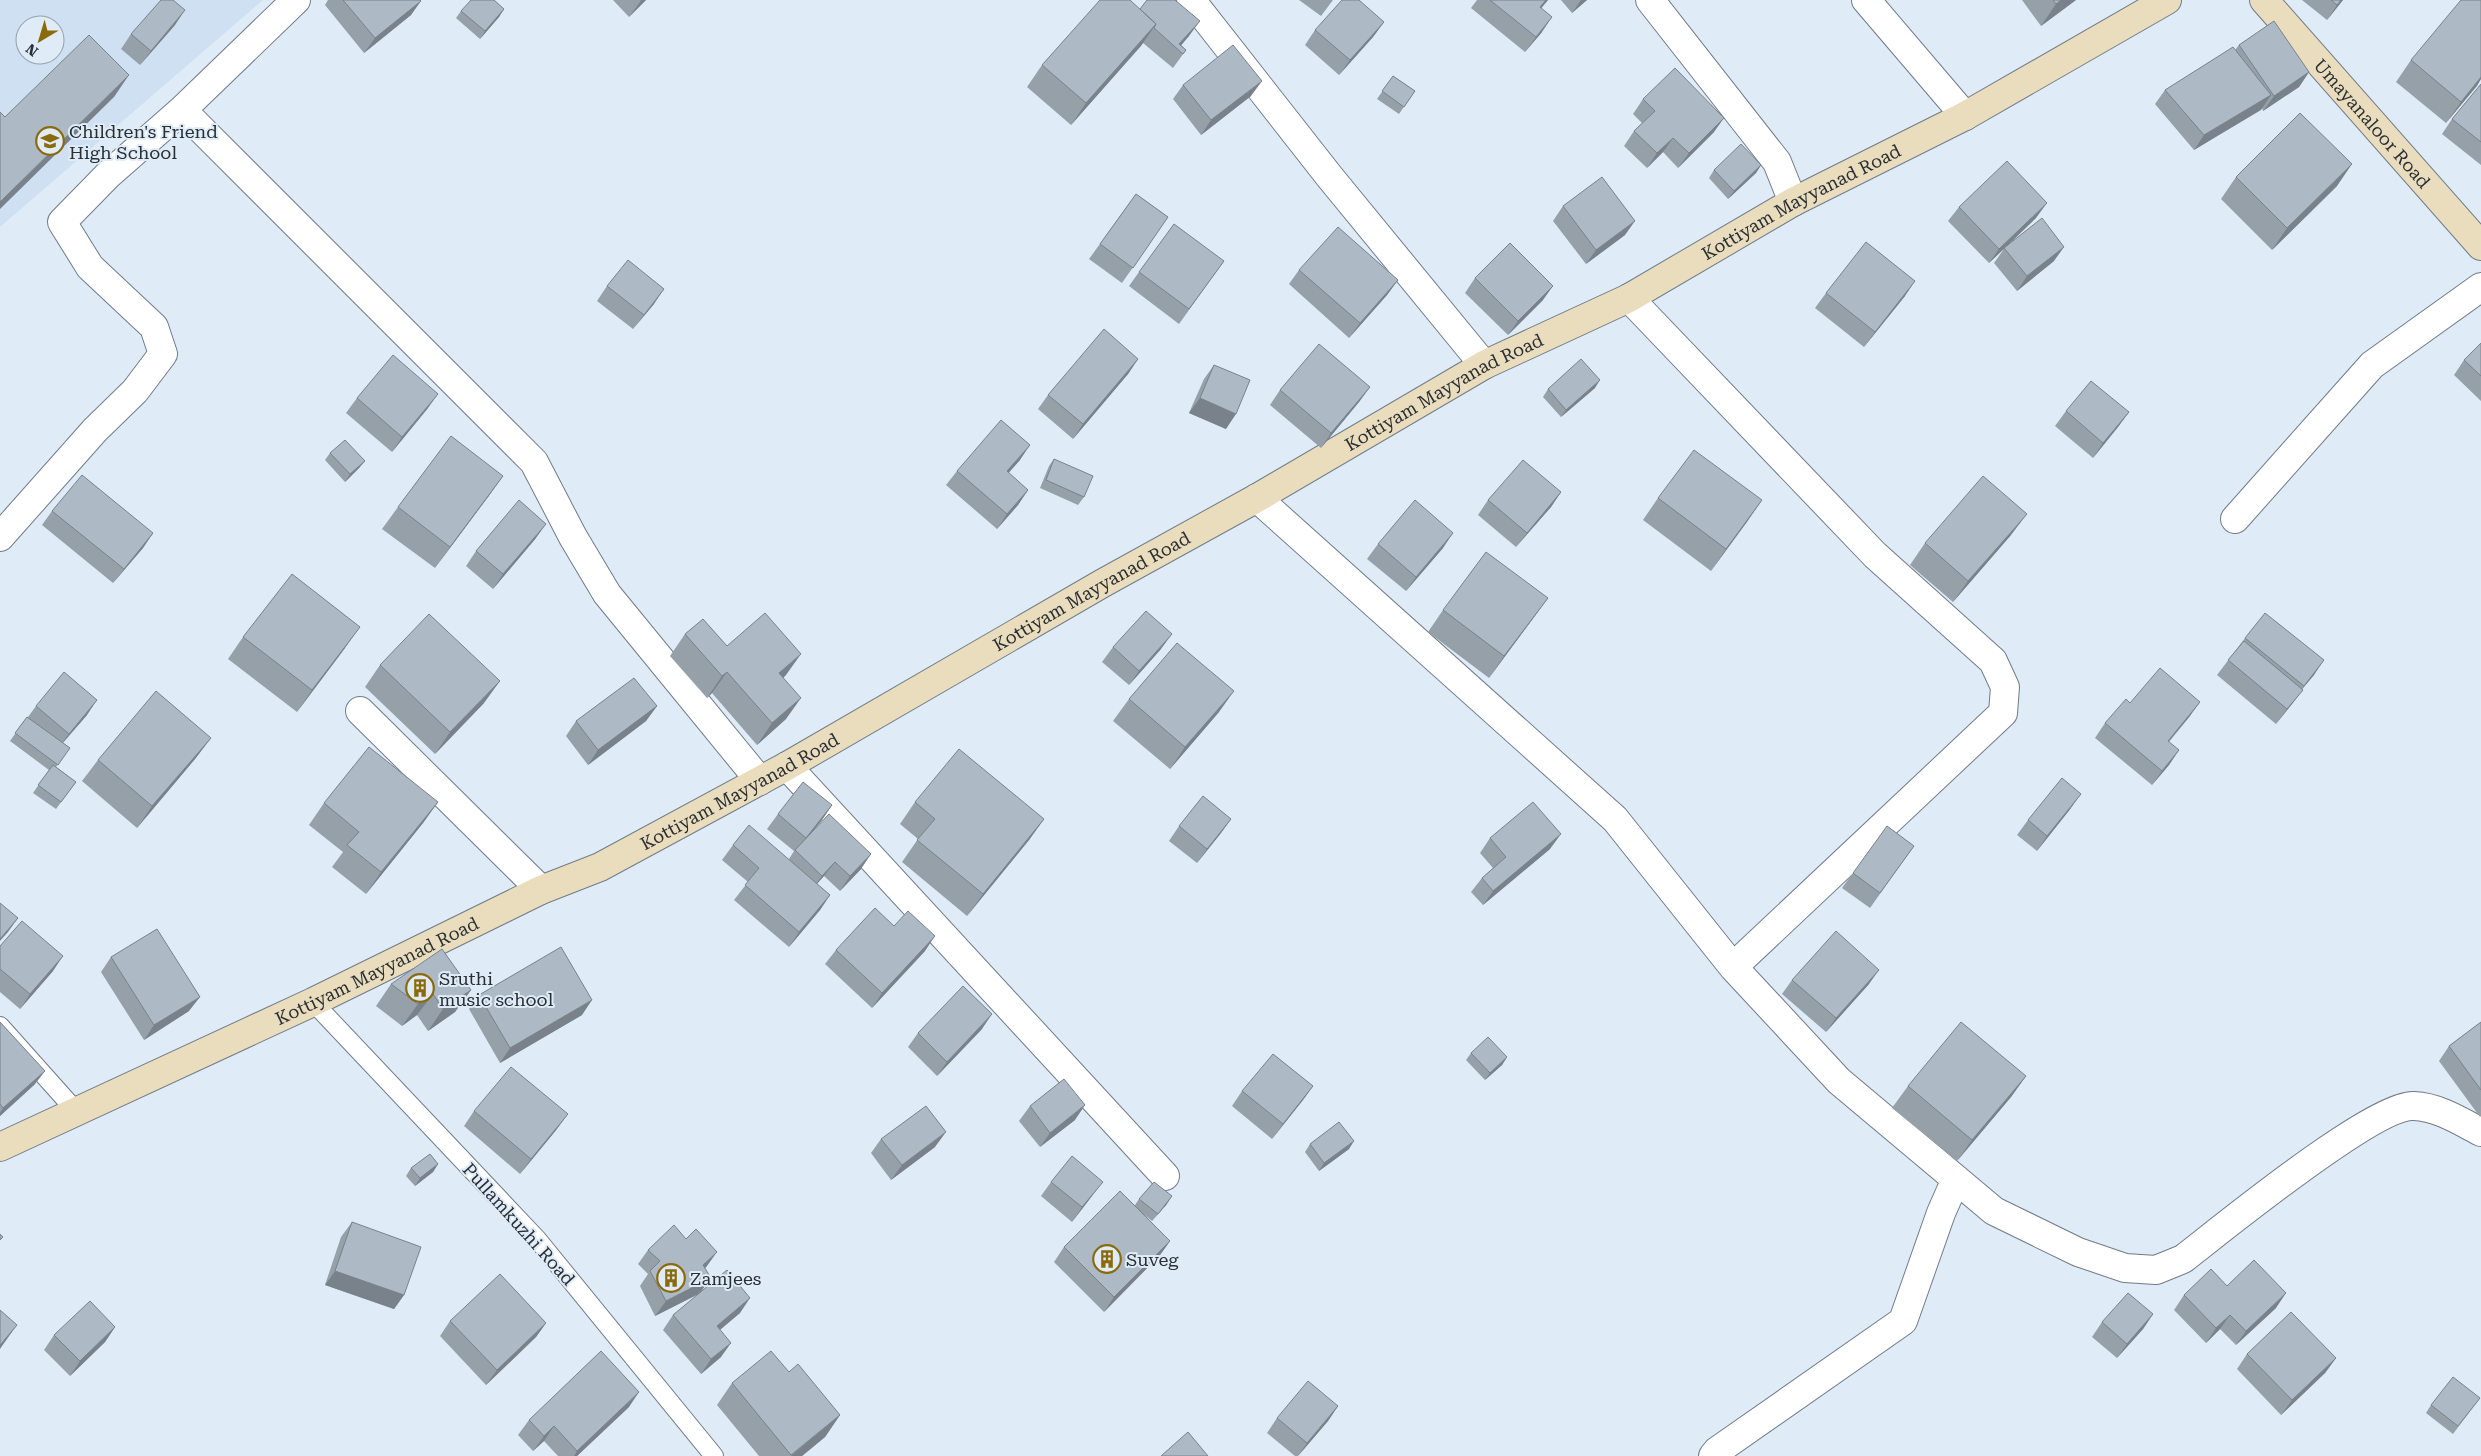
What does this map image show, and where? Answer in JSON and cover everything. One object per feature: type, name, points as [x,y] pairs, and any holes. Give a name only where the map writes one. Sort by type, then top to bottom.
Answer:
[{"type":"main road","name":"Kottiyam Mayyanad Road","points":[[0,1147],[75,1110],[313,1002],[541,890],[600,866],[788,766],[1103,584],[1257,498],[1484,365],[1629,298],[1793,202],[1965,116],[2167,0]]},
{"type":"main road","name":"Umayanaloor Road","points":[[2264,0],[2481,246]]},
{"type":"street","points":[[0,537],[95,430],[135,391],[163,354],[154,328],[90,267],[62,222],[108,175],[182,110],[296,0]]},
{"type":"street","points":[[1191,0],[1329,176],[1484,365]]},
{"type":"street","points":[[1650,0],[1777,162],[1793,202]]},
{"type":"street","points":[[1866,0],[1965,116]]},
{"type":"street","points":[[182,110],[534,462],[573,537],[607,594],[760,781]]},
{"type":"street","points":[[2235,520],[2372,365],[2481,287]]},
{"type":"street","points":[[1629,298],[1875,555],[1993,661],[2005,687],[2003,713],[1733,967]]},
{"type":"street","points":[[1257,498],[1616,820],[1733,967],[1839,1081],[1994,1211],[2078,1252],[2125,1268],[2156,1270],[2183,1259],[2338,1142],[2383,1114],[2413,1106],[2447,1114],[2481,1132]]},
{"type":"street","points":[[360,711],[541,890]]},
{"type":"street","points":[[788,766],[1165,1176]]},
{"type":"street","points":[[1713,1456],[1717,1451],[1903,1322],[1941,1213],[1956,1179]]},
{"type":"lane","name":"Pullamkuzhi Road","points":[[313,1002],[537,1239],[714,1456]]},
{"type":"lane","points":[[0,1026],[75,1110]]},
{"type":"shaded area","name":"Children's Friend High School","points":[[0,0],[263,0],[0,227]]},
{"type":"building","points":[[161,0],[173,0],[185,10],[151,51],[131,34]]},
{"type":"building","points":[[343,0],[420,0],[421,1],[375,38]]},
{"type":"building","points":[[471,0],[494,0],[504,9],[485,31],[461,11]]},
{"type":"building","points":[[1100,0],[1130,0],[1156,24],[1086,103],[1042,65]]},
{"type":"building","points":[[1147,0],[1175,0],[1200,21],[1179,44],[1186,50],[1183,54],[1154,28],[1156,24],[1140,9]]},
{"type":"building","points":[[1342,0],[1359,0],[1384,22],[1350,60],[1315,30]]},
{"type":"building","points":[[1490,0],[1546,0],[1540,7],[1552,17],[1536,37]]},
{"type":"building","points":[[2053,0],[2061,0],[2056,4]]},
{"type":"building","points":[[2331,0],[2341,0],[2337,5]]},
{"type":"building","points":[[2461,0],[2481,0],[2481,77],[2461,102],[2411,60]]},
{"type":"building","points":[[2274,21],[2309,72],[2274,96],[2239,45]]},
{"type":"building","points":[[89,35],[129,75],[0,202],[0,112],[5,117],[58,65],[65,65],[65,58]]},
{"type":"building","points":[[1233,45],[1262,81],[1211,120],[1183,85]]},
{"type":"building","points":[[2233,47],[2271,95],[2204,135],[2165,90]]},
{"type":"building","points":[[1675,68],[1724,118],[1689,153],[1673,138],[1657,153],[1634,131],[1655,111],[1643,99]]},
{"type":"building","points":[[1393,76],[1415,91],[1404,107],[1382,91]]},
{"type":"building","points":[[2481,84],[2481,142],[2452,119]]},
{"type":"building","points":[[2300,113],[2352,164],[2287,228],[2236,177]]},
{"type":"building","points":[[1741,144],[1761,165],[1734,191],[1714,170]]},
{"type":"building","points":[[2007,161],[2047,203],[1999,249],[1959,207]]},
{"type":"building","points":[[1602,177],[1635,221],[1596,250],[1563,206]]},
{"type":"building","points":[[1136,194],[1168,217],[1133,268],[1100,244]]},
{"type":"building","points":[[2042,218],[2064,247],[2027,276],[2004,248]]},
{"type":"building","points":[[1174,224],[1224,261],[1189,309],[1139,272]]},
{"type":"building","points":[[1338,227],[1398,280],[1360,323],[1299,270]]},
{"type":"building","points":[[1866,242],[1915,281],[1875,332],[1826,293]]},
{"type":"building","points":[[1510,243],[1553,286],[1518,321],[1475,278]]},
{"type":"building","points":[[628,260],[664,289],[644,315],[607,286]]},
{"type":"building","points":[[1104,329],[1138,359],[1083,424],[1048,395]]},
{"type":"building","points":[[2481,343],[2481,376],[2464,360]]},
{"type":"building","points":[[1319,344],[1370,387],[1331,433],[1280,390]]},
{"type":"building","points":[[393,355],[438,394],[402,437],[357,398]]},
{"type":"building","points":[[1581,359],[1600,380],[1566,410],[1548,389]]},
{"type":"building","points":[[1214,365],[1250,380],[1236,414],[1200,398]]},
{"type":"building","points":[[2091,381],[2129,412],[2103,443],[2066,411]]},
{"type":"building","points":[[1001,420],[1030,445],[1007,471],[1028,490],[1007,514],[957,471]]},
{"type":"building","points":[[451,436],[503,476],[450,547],[398,507]]},
{"type":"building","points":[[345,440],[365,461],[350,474],[330,453]]},
{"type":"building","points":[[1694,450],[1762,500],[1726,549],[1658,498]]},
{"type":"building","points":[[1054,459],[1093,476],[1084,497],[1046,480]]},
{"type":"building","points":[[1523,460],[1561,492],[1527,533],[1488,500]]},
{"type":"building","points":[[82,475],[153,533],[124,569],[52,511]]},
{"type":"building","points":[[1983,476],[2027,514],[1968,581],[1925,543]]},
{"type":"building","points":[[519,500],[546,524],[503,574],[476,551]]},
{"type":"building","points":[[1415,500],[1453,533],[1416,577],[1378,544]]},
{"type":"building","points":[[1486,552],[1548,598],[1504,656],[1443,610]]},
{"type":"building","points":[[292,574],[360,627],[312,690],[243,637]]},
{"type":"building","points":[[1146,611],[1172,634],[1139,671],[1113,647]]},
{"type":"building","points":[[765,613],[801,654],[779,673],[801,698],[772,723],[727,672],[722,676],[685,634],[703,619],[727,646]]},
{"type":"building","points":[[2265,613],[2324,660],[2304,686],[2245,638]]},
{"type":"building","points":[[429,614],[500,681],[450,732],[380,665]]},
{"type":"building","points":[[2244,641],[2303,690],[2287,709],[2228,660]]},
{"type":"building","points":[[1177,643],[1234,691],[1185,747],[1129,699]]},
{"type":"building","points":[[2160,668],[2200,702],[2168,741],[2179,750],[2162,771],[2105,723],[2126,699],[2130,703]]},
{"type":"building","points":[[64,672],[97,700],[69,734],[36,706]]},
{"type":"building","points":[[634,678],[657,706],[598,750],[576,721]]},
{"type":"building","points":[[156,691],[211,738],[152,806],[98,760]]},
{"type":"building","points":[[27,717],[70,748],[58,765],[15,733]]},
{"type":"building","points":[[369,747],[438,802],[381,872],[347,845],[359,832],[324,803]]},
{"type":"building","points":[[959,749],[1044,819],[983,894],[917,840],[935,819],[915,802]]},
{"type":"building","points":[[53,765],[76,782],[61,802],[38,785]]},
{"type":"building","points":[[2062,778],[2081,794],[2047,836],[2028,820]]},
{"type":"building","points":[[803,782],[832,805],[806,838],[778,814]]},
{"type":"building","points":[[1203,796],[1231,819],[1207,849],[1179,826]]},
{"type":"building","points":[[1533,802],[1561,834],[1493,891],[1482,878],[1506,857],[1490,838]]},
{"type":"building","points":[[829,814],[871,854],[850,876],[835,862],[822,876],[795,850]]},
{"type":"building","points":[[749,825],[830,895],[799,932],[745,885],[759,868],[733,845]]},
{"type":"building","points":[[1887,826],[1914,846],[1880,893],[1853,873]]},
{"type":"building","points":[[0,903],[18,918],[0,939]]},
{"type":"building","points":[[875,908],[894,926],[908,911],[935,936],[882,993],[836,950]]},
{"type":"building","points":[[22,921],[63,956],[30,994],[0,969],[0,946]]},
{"type":"building","points":[[157,929],[200,997],[154,1025],[111,957]]},
{"type":"building","points":[[1836,931],[1879,970],[1836,1018],[1792,980]]},
{"type":"building","points":[[561,947],[592,1000],[510,1048],[479,995]]},
{"type":"building","points":[[442,949],[471,990],[443,1009],[433,994],[418,1004],[391,984]]},
{"type":"building","points":[[963,986],[992,1014],[947,1062],[918,1033]]},
{"type":"building","points":[[0,1022],[45,1071],[3,1108],[0,1104]]},
{"type":"building","points":[[1961,1022],[2026,1076],[1972,1140],[1908,1086]]},
{"type":"building","points":[[2481,1022],[2481,1090],[2449,1046]]},
{"type":"building","points":[[1488,1037],[1507,1057],[1490,1073],[1471,1053]]},
{"type":"building","points":[[1273,1054],[1313,1086],[1283,1124],[1242,1091]]},
{"type":"building","points":[[511,1067],[568,1114],[531,1159],[474,1111]]},
{"type":"building","points":[[1064,1079],[1085,1105],[1050,1133],[1030,1106]]},
{"type":"building","points":[[926,1106],[946,1132],[902,1165],[881,1139]]},
{"type":"building","points":[[1339,1122],[1354,1141],[1324,1163],[1310,1144]]},
{"type":"building","points":[[430,1154],[438,1164],[420,1178],[411,1168]]},
{"type":"building","points":[[1072,1156],[1103,1182],[1082,1207],[1051,1182]]},
{"type":"building","points":[[1154,1182],[1172,1196],[1158,1214],[1139,1199]]},
{"type":"building","name":"Suveg","points":[[1120,1191],[1170,1241],[1114,1297],[1064,1247]]},
{"type":"building","points":[[352,1222],[421,1247],[404,1295],[335,1271]]},
{"type":"building","name":"Zamjees","points":[[674,1225],[686,1239],[696,1229],[717,1252],[703,1265],[711,1278],[666,1301],[650,1271],[660,1261],[648,1250]]},
{"type":"building","points":[[2254,1260],[2286,1293],[2246,1331],[2230,1315],[2216,1328],[2184,1295],[2211,1269],[2227,1286]]},
{"type":"building","points":[[727,1270],[750,1298],[717,1326],[731,1343],[711,1359],[673,1315]]},
{"type":"building","points":[[500,1274],[546,1323],[497,1370],[450,1321]]},
{"type":"building","points":[[2128,1293],[2153,1314],[2127,1344],[2102,1322]]},
{"type":"building","points":[[90,1301],[115,1327],[80,1361],[54,1335]]},
{"type":"building","points":[[0,1310],[17,1325],[0,1345]]},
{"type":"building","points":[[2291,1312],[2336,1358],[2292,1400],[2247,1354]]},
{"type":"building","points":[[601,1351],[639,1392],[577,1451],[554,1426],[544,1436],[529,1420]]},
{"type":"building","points":[[771,1351],[789,1372],[798,1364],[840,1415],[791,1455],[732,1383]]},
{"type":"building","points":[[2453,1377],[2480,1398],[2458,1426],[2431,1405]]},
{"type":"building","points":[[1308,1381],[1338,1406],[1307,1443],[1277,1418]]},
{"type":"building","points":[[1188,1432],[1208,1456],[1161,1456]]},
{"type":"place","name":"Children's Friend High School","points":[[50,141]]},
{"type":"place","name":"Sruthi music school","points":[[420,988]]},
{"type":"place","name":"Suveg","points":[[1107,1259]]},
{"type":"place","name":"Zamjees","points":[[671,1278]]}]
